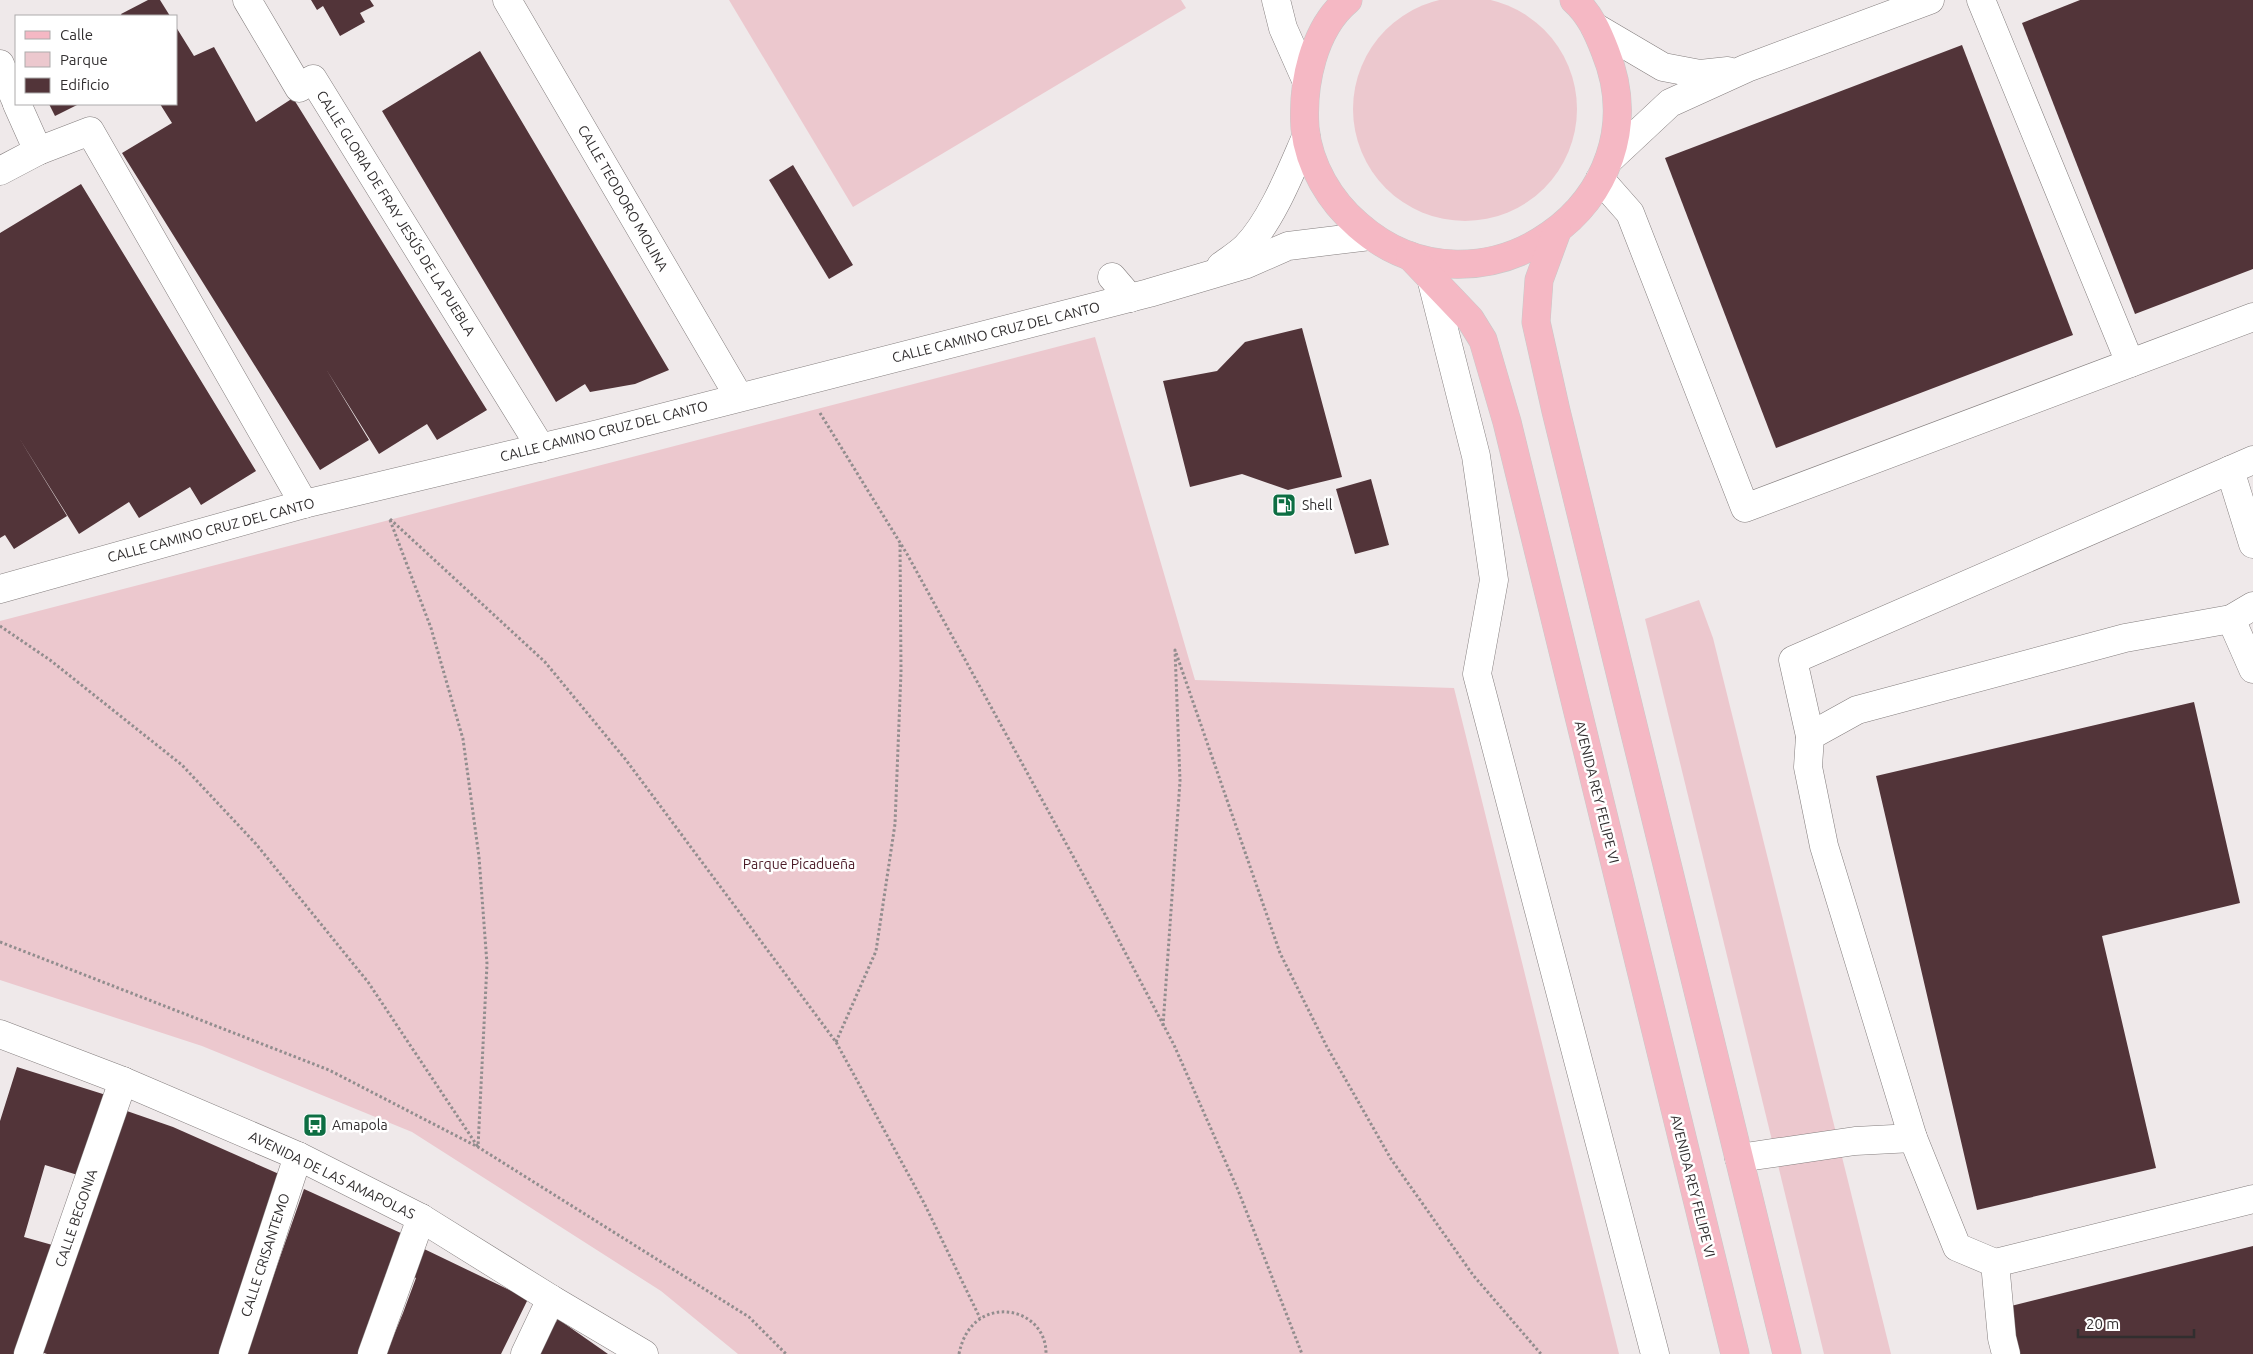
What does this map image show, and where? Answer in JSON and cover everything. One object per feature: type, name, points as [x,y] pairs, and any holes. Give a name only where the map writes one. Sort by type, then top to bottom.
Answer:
[{"type":"main road","points":[[1344,2],[1321,35],[1306,80],[1304,108],[1306,137],[1315,166],[1327,191],[1345,213],[1370,236],[1410,256],[1444,263],[1474,264],[1521,252],[1557,231],[1580,210],[1605,170],[1617,126],[1618,97],[1613,71],[1595,27],[1574,0]]},
{"type":"main road","points":[[1557,231],[1539,280],[1536,322],[1558,420],[1787,1354]]},
{"type":"main road","name":"AVENIDA REY FELIPE VI","points":[[1410,256],[1470,319],[1483,340],[1504,414],[1734,1354]]},
{"type":"street","name":"CALLE GLORIA DE FRAY JESÚS DE LA PUEBLA","points":[[247,0],[299,88],[313,79],[541,448]]},
{"type":"street","name":"CALLE TEODORO MOLINA","points":[[507,0],[739,397]]},
{"type":"street","points":[[1276,0],[1283,28],[1306,80]]},
{"type":"street","points":[[1930,0],[1747,68],[1670,104],[1605,170],[1630,213],[1745,508],[2253,317]]},
{"type":"street","points":[[1981,0],[2130,363]]},
{"type":"street","points":[[1595,27],[1662,67],[1700,74],[1747,68]]},
{"type":"street","points":[[0,64],[15,98]]},
{"type":"street","points":[[18,105],[38,151]]},
{"type":"street","points":[[0,171],[38,151],[90,131],[304,504]]},
{"type":"street","name":"CALLE CAMINO CRUZ DEL CANTO","points":[[1208,276],[1246,246],[1266,219],[1285,184],[1306,137]]},
{"type":"street","name":"CALLE CAMINO CRUZ DEL CANTO","points":[[0,589],[304,504],[541,448],[1130,298],[1247,264],[1288,246],[1370,236]]},
{"type":"street","points":[[1112,277],[1130,298]]},
{"type":"street","points":[[1431,278],[1476,456],[1494,580],[1477,674],[1655,1354]]},
{"type":"street","points":[[2253,544],[2242,465],[1793,660],[1810,736],[1808,768],[1824,846],[1912,1138],[1957,1246],[1995,1263],[2253,1200]]},
{"type":"street","points":[[1810,736],[1857,710],[2125,638],[2242,612],[2253,669]]},
{"type":"street","name":"AVENIDA DE LAS AMAPOLAS","points":[[0,1034],[124,1081],[298,1156],[421,1218],[644,1354]]},
{"type":"street","name":"CALLE BEGONIA","points":[[28,1354],[124,1081]]},
{"type":"street","points":[[1739,1158],[1856,1141],[1912,1138]]},
{"type":"street","name":"CALLE CRISANTEMO","points":[[233,1354],[298,1156]]},
{"type":"street","points":[[372,1354],[421,1218]]},
{"type":"street","points":[[1995,1263],[2002,1338],[2006,1354]]},
{"type":"street","points":[[525,1354],[551,1299]]},
{"type":"path","points":[[817,408],[900,542],[1164,1026],[1238,1190],[1302,1354]]},
{"type":"path","points":[[478,1147],[487,964],[479,857],[463,739],[431,628],[390,519],[545,662],[626,760],[836,1042],[924,1204],[980,1318]]},
{"type":"path","points":[[836,1042],[876,950],[895,824],[901,672],[900,542]]},
{"type":"path","points":[[0,626],[50,660],[182,765],[256,844],[368,982],[478,1147]]},
{"type":"path","points":[[1164,1026],[1180,781],[1175,650],[1280,953],[1327,1047],[1391,1159],[1474,1275],[1541,1354]]},
{"type":"path","points":[[0,942],[329,1070],[478,1147],[750,1317],[786,1354]]},
{"type":"path","points":[[959,1354],[962,1340],[969,1327],[980,1318],[993,1312],[1008,1312],[1022,1316],[1034,1324],[1042,1336],[1046,1354]]},
{"type":"green space","points":[[1448,-1],[1482,-1],[1497,2],[1527,16],[1544,30],[1558,47],[1572,77],[1576,98],[1576,120],[1572,141],[1558,171],[1544,188],[1527,202],[1508,212],[1497,216],[1465,221],[1433,216],[1422,212],[1403,202],[1386,188],[1372,171],[1362,152],[1358,141],[1353,109],[1358,77],[1362,66],[1379,38],[1403,16],[1422,6]]},
{"type":"green space","points":[[729,0],[1181,0],[1186,8],[853,207]]},
{"type":"green space","name":"Parque Picadueña","points":[[1095,337],[1195,680],[1454,688],[1619,1354],[738,1354],[661,1291],[412,1132],[202,1046],[0,980],[0,621]]},
{"type":"green space","points":[[1699,600],[1713,638],[1891,1354],[1824,1354],[1645,619]]},
{"type":"building","points":[[148,0],[160,0],[169,15],[122,15]]},
{"type":"building","points":[[311,0],[370,0],[374,6],[360,13],[365,22],[340,36],[323,6],[317,10]]},
{"type":"building","points":[[2080,0],[2253,0],[2253,269],[2135,314],[2022,23]]},
{"type":"building","points":[[178,30],[194,56],[214,47],[256,122],[293,98],[487,410],[437,440],[427,424],[379,454],[326,369],[369,440],[320,470],[122,153],[172,123],[161,105],[178,105]]},
{"type":"building","points":[[1962,45],[2073,335],[1776,448],[1665,158]]},
{"type":"building","points":[[480,51],[669,370],[635,384],[590,392],[585,384],[556,402],[382,111]]},
{"type":"building","points":[[50,105],[77,105],[55,116]]},
{"type":"building","points":[[793,165],[853,265],[829,279],[769,180]]},
{"type":"building","points":[[81,184],[256,471],[201,505],[190,487],[139,518],[129,502],[79,534],[19,438],[67,516],[14,549],[5,535],[0,538],[0,233]]},
{"type":"building","points":[[1302,328],[1342,477],[1288,490],[1242,474],[1190,487],[1163,381],[1217,371],[1245,342]]},
{"type":"building","points":[[1371,479],[1389,545],[1355,554],[1336,489]]},
{"type":"building","points":[[2194,702],[2240,903],[2102,936],[2156,1168],[1977,1210],[1876,776]]},
{"type":"building","points":[[17,1067],[106,1095],[81,1176],[45,1165],[24,1237],[56,1246],[20,1354],[0,1354],[0,1121]]},
{"type":"building","points":[[124,1110],[173,1127],[279,1174],[222,1354],[47,1354],[41,1352]]},
{"type":"building","points":[[304,1189],[403,1234],[359,1354],[246,1354]]},
{"type":"building","points":[[2253,1246],[2253,1354],[2019,1354],[2007,1307]]},
{"type":"building","points":[[420,1247],[528,1299],[501,1354],[386,1354],[416,1278],[411,1275]]},
{"type":"building","points":[[558,1319],[608,1354],[539,1354],[545,1338]]},
{"type":"place","name":"Shell","points":[[1284,505]]},
{"type":"place","name":"Amapola","points":[[315,1125]]}]
